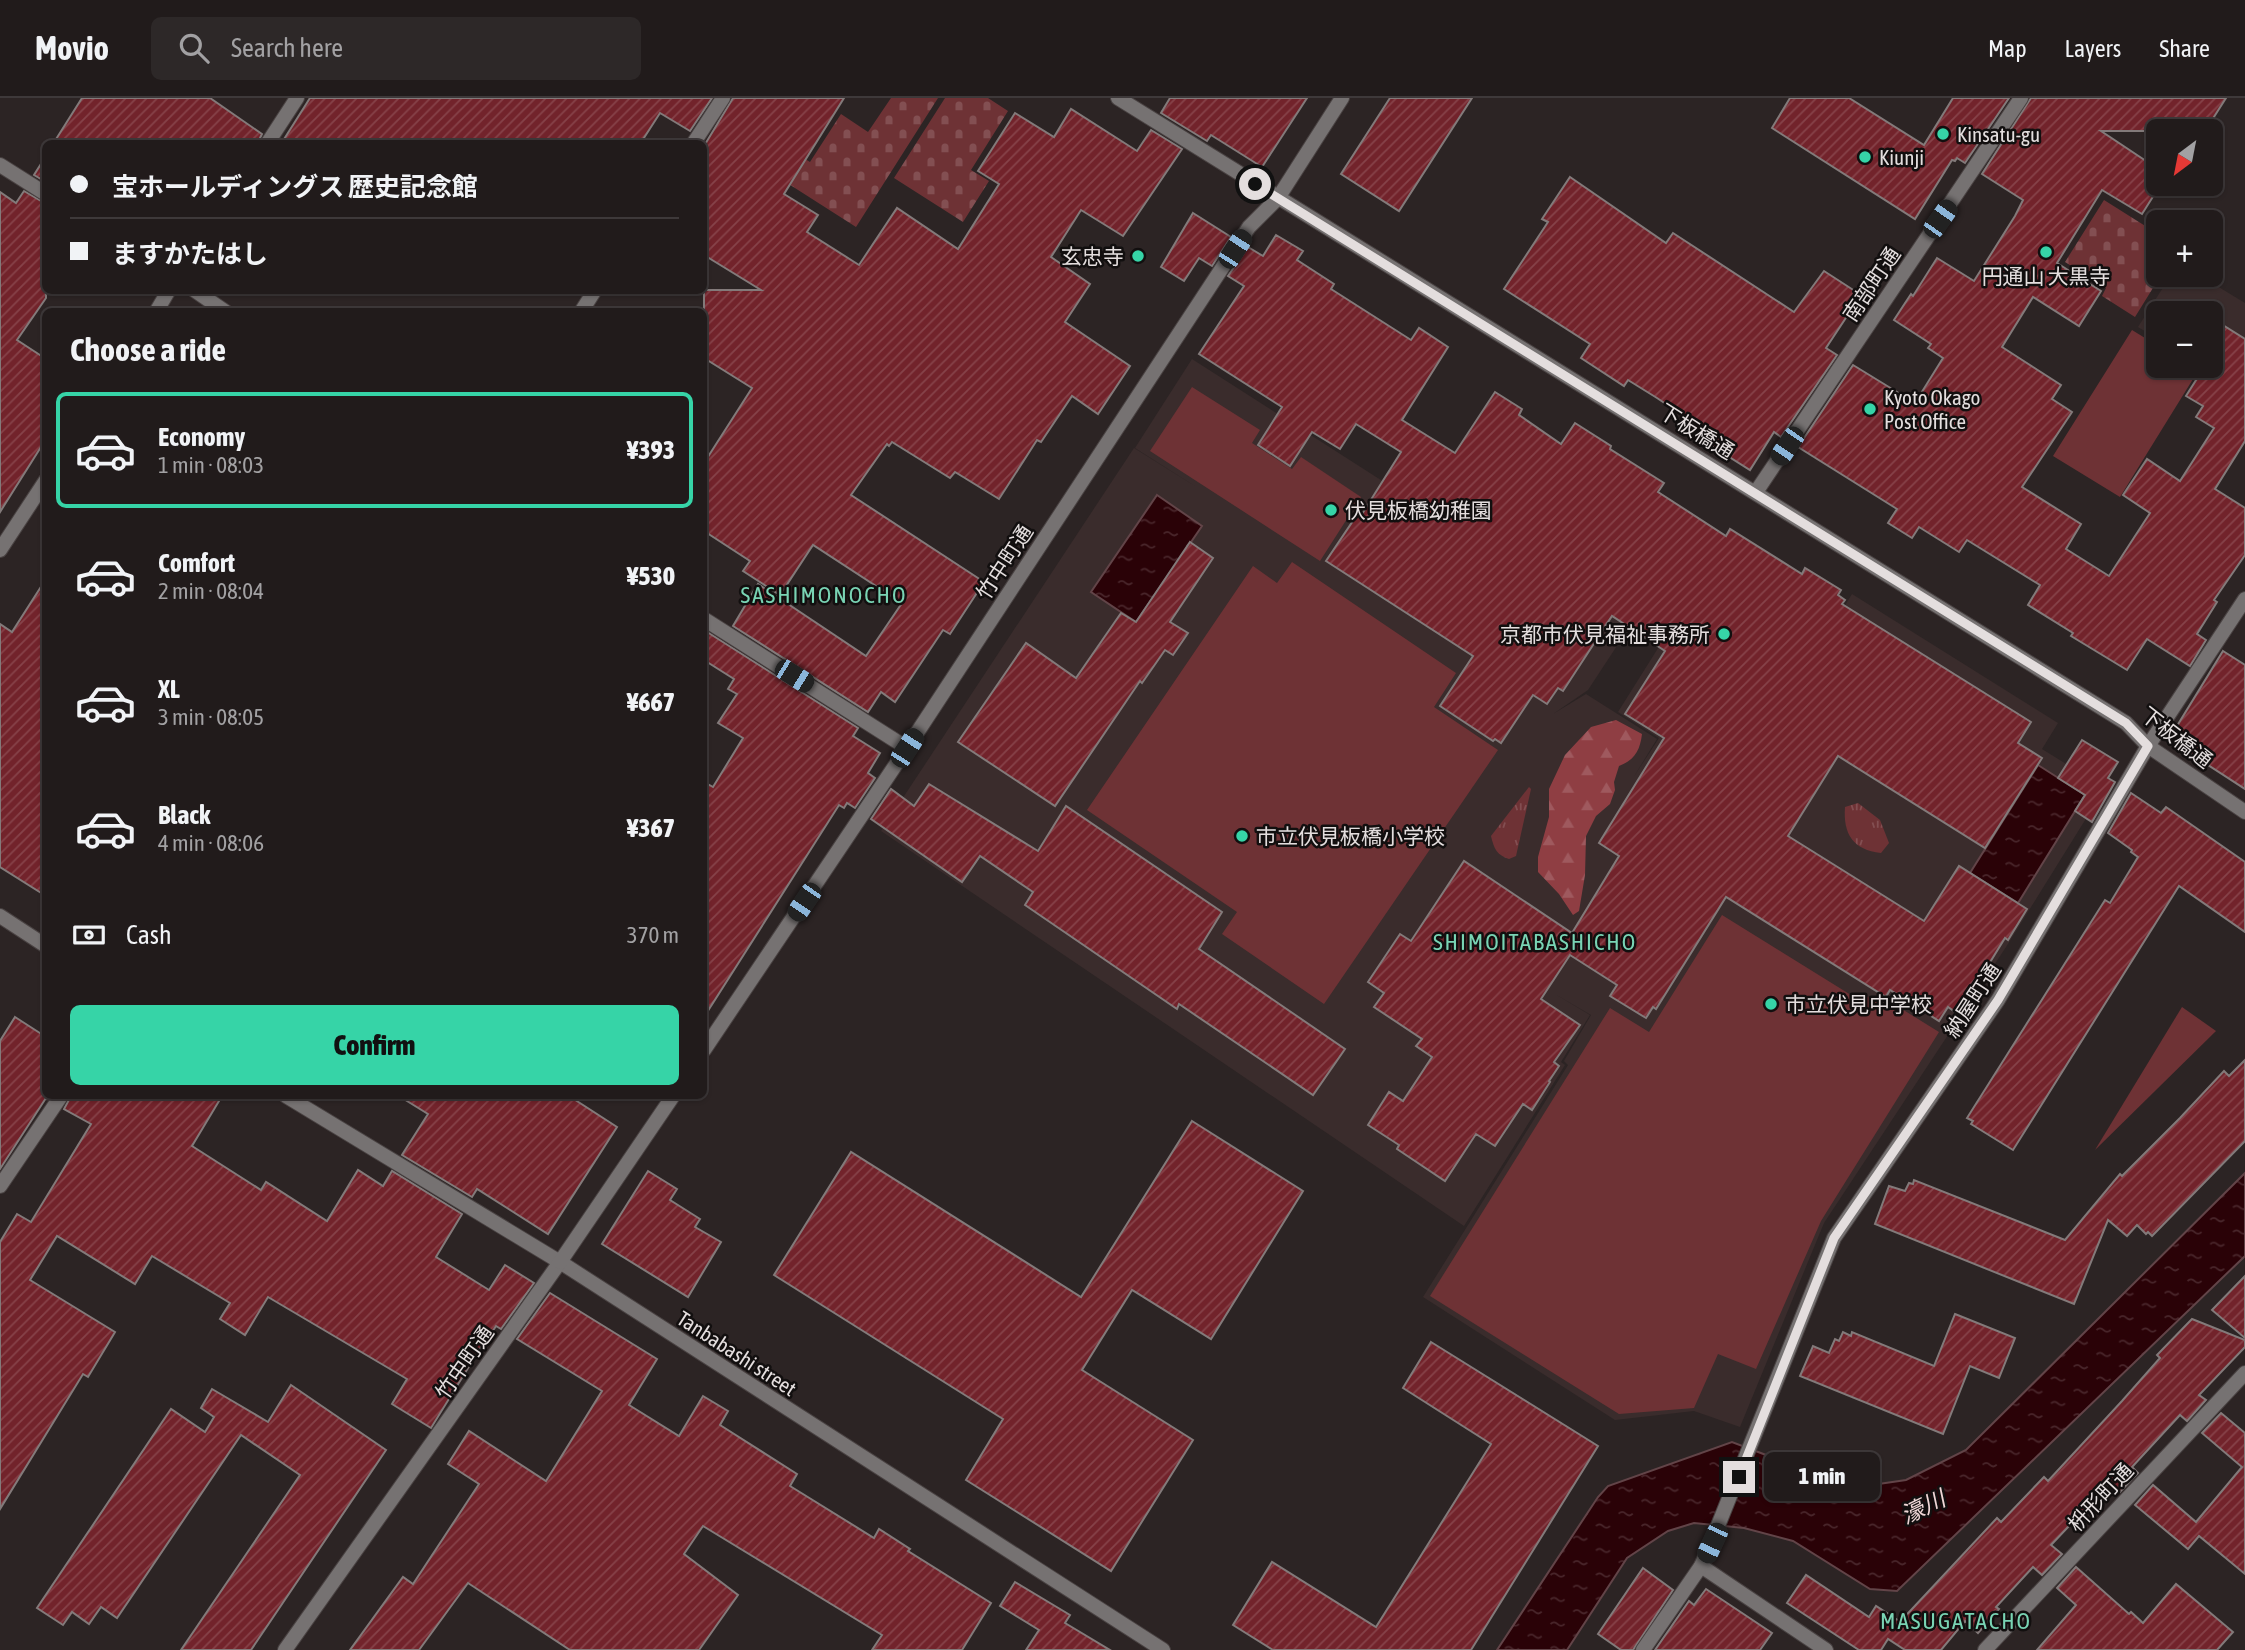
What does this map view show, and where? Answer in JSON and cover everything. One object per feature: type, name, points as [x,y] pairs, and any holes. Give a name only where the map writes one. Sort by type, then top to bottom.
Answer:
[{"type":"street","points":[[270,140],[297,98]]},
{"type":"street","points":[[696,140],[723,98]]},
{"type":"street","name":"下板橋通","points":[[1118,98],[2126,723],[2148,746],[2245,812]]},
{"type":"street","name":"竹中町通","points":[[707,1047],[1250,227],[1278,198],[1342,98]]},
{"type":"street","name":"南部町通","points":[[1756,492],[2021,98]]},
{"type":"street","points":[[0,165],[42,191]]},
{"type":"street","points":[[200,294],[220,308]]},
{"type":"street","points":[[0,550],[42,486]]},
{"type":"street","name":"納屋町通","points":[[1701,1566],[1834,1238],[1998,1000],[2148,746],[2245,599]]},
{"type":"street","points":[[707,621],[907,748]]},
{"type":"street","points":[[0,916],[42,943]]},
{"type":"street","points":[[0,1186],[59,1099]]},
{"type":"street","name":"Tanbabashi street","points":[[291,1099],[560,1262],[1163,1650]]},
{"type":"street","name":"竹中町通","points":[[285,1650],[560,1262],[671,1099]]},
{"type":"street","name":"枡形町通","points":[[1985,1650],[2245,1373]]},
{"type":"street","points":[[1643,1650],[1701,1566],[1826,1650]]},
{"type":"shaded area","points":[[2163,287],[2219,287],[2245,303],[2245,394],[2219,378],[2223,378],[2223,301],[2154,301]]},
{"type":"shaded area","points":[[2146,314],[2146,332],[2138,327]]},
{"type":"shaded area","points":[[1192,359],[1590,614],[1651,594],[1588,690],[1553,714],[1586,694],[1657,739],[1633,778],[1659,738],[1618,712],[1660,645],[1776,717],[1852,594],[2058,723],[2042,749],[2105,788],[2008,944],[1824,1223],[1740,1427],[1694,1411],[1615,1420],[1423,1297],[1568,1065],[1564,1061],[1591,1015],[1555,994],[1590,1015],[1561,1062],[1565,1065],[1464,1226],[881,831],[1134,448],[1198,488],[1135,448]]},
{"type":"green space","points":[[891,98],[938,98],[856,227],[784,181],[800,156],[810,162],[841,114],[868,132]]},
{"type":"green space","points":[[945,98],[988,98],[1008,111],[971,170],[989,181],[963,222],[894,178]]},
{"type":"green space","points":[[2104,200],[2146,226],[2146,287],[2154,287],[2135,317],[2102,296],[2106,288],[2065,262]]},
{"type":"green space","points":[[2132,330],[2146,339],[2146,378],[2194,378],[2120,497],[2053,456]]},
{"type":"green space","points":[[1192,387],[1260,430],[1252,443],[1292,469],[1301,457],[1361,497],[1320,561],[1150,451]]},
{"type":"green space","points":[[1292,562],[1456,673],[1434,707],[1498,750],[1324,1004],[1222,934],[1237,912],[1087,810],[1253,566],[1277,583]]},
{"type":"green space","points":[[1616,720],[1642,734],[1641,740],[1633,757],[1619,766],[1610,804],[1596,816],[1586,836],[1585,875],[1579,911],[1573,915],[1559,894],[1538,872],[1538,857],[1549,817],[1549,789],[1565,755],[1591,727]]},
{"type":"green space","points":[[1529,787],[1531,789],[1516,856],[1509,859],[1497,851],[1491,836]]},
{"type":"green space","points":[[1858,803],[1880,820],[1889,843],[1881,853],[1863,848],[1848,833],[1845,807]]},
{"type":"green space","points":[[1722,915],[1859,1000],[1863,994],[1885,1007],[1889,1001],[1939,1032],[1821,1221],[1756,1369],[1718,1354],[1694,1408],[1619,1414],[1430,1296],[1610,1008],[1649,1032]]},
{"type":"green space","points":[[2182,1007],[2216,1031],[2095,1150]]},
{"type":"water","points":[[1157,495],[1202,526],[1136,622],[1091,592]]},
{"type":"water","points":[[2038,765],[2085,795],[2018,903],[1970,873]]},
{"type":"water","name":"濠川","points":[[2245,1173],[2245,1256],[1897,1591],[1870,1589],[1793,1541],[1744,1528],[1694,1523],[1668,1531],[1627,1558],[1567,1650],[1497,1650],[1598,1497],[1608,1486],[1732,1442],[1766,1455],[1800,1475],[1858,1487],[1906,1480],[1966,1450]]},
{"type":"building","points":[[82,98],[210,98],[262,134],[259,140],[56,140]]},
{"type":"building","points":[[310,98],[712,98],[690,131],[660,113],[643,140],[284,140]]},
{"type":"building","points":[[733,98],[844,98],[784,194],[818,215],[807,232],[859,265],[897,208],[958,249],[999,184],[978,171],[1015,113],[1054,137],[1071,109],[1137,151],[1151,130],[1182,149],[1123,236],[1081,210],[1051,257],[1090,284],[1065,322],[1130,366],[1098,414],[1072,396],[1041,442],[1037,440],[999,499],[955,472],[950,478],[892,442],[889,446],[887,444],[851,495],[984,582],[950,634],[943,630],[895,702],[881,692],[868,712],[733,626],[758,584],[866,656],[902,603],[813,545],[780,595],[743,571],[750,561],[707,533],[707,458],[752,388],[707,360],[707,308],[704,308],[704,294],[707,294],[707,290],[761,290],[707,257],[707,141]]},
{"type":"building","points":[[1170,98],[1307,98],[1262,167],[1211,135],[1207,141],[1161,113]]},
{"type":"building","points":[[1390,98],[1472,98],[1399,211],[1341,174]]},
{"type":"building","name":"Kiunji","points":[[1790,98],[1849,98],[1924,145],[1953,98],[2009,98],[1965,163],[1957,158],[1952,160],[1915,219],[1772,128]]},
{"type":"building","points":[[2031,98],[2226,98],[2213,119],[2146,119],[2146,131],[2101,131],[2146,161],[2146,196],[2153,196],[2142,214],[2102,190],[2057,263],[2101,291],[2079,326],[2033,297],[2002,347],[2061,385],[2052,399],[2072,412],[2022,487],[2081,524],[2066,549],[2109,576],[2150,513],[2123,495],[2147,459],[2180,481],[2214,428],[2196,417],[2203,406],[2186,396],[2197,378],[2223,378],[2223,325],[2245,339],[2245,441],[2215,489],[2245,508],[2245,555],[2214,600],[2217,602],[2197,634],[2206,640],[2190,666],[2147,639],[2127,670],[2071,636],[2073,633],[2028,605],[2040,585],[1967,540],[1959,552],[1919,527],[1912,538],[1888,523],[1897,509],[1798,447],[1853,365],[1915,403],[1943,358],[1928,348],[1931,344],[1894,320],[1937,258],[1974,281],[2023,200],[1982,174]]},
{"type":"building","points":[[42,162],[42,180],[34,175]]},
{"type":"building","points":[[1570,177],[1666,243],[1673,233],[1794,312],[1824,271],[1861,295],[1826,348],[1837,355],[1781,437],[1774,432],[1750,470],[1704,441],[1709,433],[1657,398],[1628,380],[1624,386],[1581,358],[1590,344],[1504,289],[1548,222],[1542,219]]},
{"type":"building","points":[[24,191],[42,202],[42,294],[46,294],[46,298],[17,340],[42,356],[42,445],[0,512],[0,192],[16,203]]},
{"type":"building","points":[[1193,213],[1231,237],[1212,266],[1199,258],[1184,281],[1161,267]]},
{"type":"building","points":[[1276,235],[1303,251],[1297,260],[1334,284],[1331,289],[1411,340],[1419,328],[1448,347],[1402,420],[1455,453],[1495,392],[1522,409],[1519,415],[1561,444],[1575,423],[1664,483],[1658,492],[1726,536],[1730,529],[1802,574],[1805,568],[1841,590],[1838,595],[1845,600],[1842,604],[2031,722],[2018,743],[2042,758],[1985,848],[1838,756],[1788,836],[1924,921],[1959,866],[2027,909],[2008,940],[2005,938],[1958,1014],[1948,1007],[1939,1021],[1890,990],[1886,997],[1726,897],[1656,1009],[1653,1007],[1646,1018],[1610,996],[1617,985],[1570,955],[1541,999],[1580,1025],[1554,1062],[1559,1066],[1532,1110],[1523,1104],[1495,1146],[1476,1134],[1445,1181],[1397,1149],[1399,1145],[1368,1125],[1389,1092],[1403,1101],[1432,1057],[1416,1046],[1422,1039],[1374,1007],[1384,993],[1368,982],[1400,934],[1411,941],[1464,861],[1572,933],[1619,856],[1599,843],[1664,738],[1625,714],[1665,651],[1612,616],[1563,691],[1558,688],[1547,704],[1533,695],[1501,743],[1495,739],[1493,741],[1440,706],[1473,656],[1326,561],[1359,512],[1362,514],[1401,452],[1356,424],[1340,449],[1312,432],[1290,466],[1258,445],[1282,407],[1199,354],[1244,286],[1228,276],[1248,247],[1263,256]]},
{"type":"building","points":[[1190,542],[1213,558],[1170,622],[1188,633],[1173,655],[1165,650],[1142,683],[1140,681],[1055,806],[958,742],[1026,643],[1076,678],[1121,613],[1136,622]]},
{"type":"building","points":[[42,585],[42,893],[0,867],[0,624],[12,632]]},
{"type":"building","points":[[707,632],[858,728],[853,736],[880,753],[868,773],[875,778],[855,808],[847,803],[844,808],[839,805],[707,1012],[707,784],[713,787],[743,738],[718,723],[737,694],[728,689],[734,679],[707,662]]},
{"type":"building","points":[[2223,651],[2245,665],[2245,789],[2174,743],[2182,729],[2177,726]]},
{"type":"building","points":[[2082,740],[2118,762],[2108,778],[2115,782],[2092,822],[2075,811],[2085,795],[2058,778]]},
{"type":"building","points":[[929,784],[1038,851],[1066,806],[1222,912],[1199,949],[1345,1049],[1313,1095],[1179,1004],[1177,1009],[1025,905],[1033,892],[980,856],[962,882],[871,819],[891,789],[914,806]]},
{"type":"building","points":[[2131,793],[2161,813],[2166,807],[2245,862],[2245,932],[2179,886],[2013,1150],[1971,1124],[1973,1121],[1967,1118],[2105,900],[2110,903],[2138,857],[2108,833]]},
{"type":"building","points":[[15,1017],[42,1034],[42,1099],[45,1099],[0,1169],[0,1041]]},
{"type":"building","points":[[2245,1060],[2245,1141],[2152,1236],[2137,1225],[2127,1236],[2108,1220],[2074,1304],[1875,1224],[1889,1186],[1905,1191],[1914,1180],[2065,1240],[2120,1174],[2122,1176],[2224,1071],[2229,1076]]},
{"type":"building","points":[[69,1099],[220,1099],[192,1146],[261,1190],[266,1182],[327,1221],[358,1170],[383,1186],[392,1171],[462,1214],[436,1257],[489,1290],[505,1265],[534,1283],[501,1329],[496,1326],[486,1339],[431,1428],[392,1404],[407,1379],[268,1297],[245,1335],[220,1319],[230,1303],[152,1256],[135,1284],[57,1236],[30,1280],[115,1332],[88,1377],[83,1374],[0,1509],[0,1242],[17,1214],[31,1222],[91,1124],[64,1109]]},
{"type":"building","points":[[404,1099],[574,1099],[617,1127],[548,1234],[477,1189],[472,1197],[402,1155],[428,1114]]},
{"type":"building","points":[[1192,1121],[1303,1191],[1211,1339],[1132,1290],[1082,1370],[1193,1440],[1111,1571],[966,1480],[1003,1419],[774,1275],[851,1152],[1081,1297]]},
{"type":"building","points":[[648,1171],[677,1189],[670,1200],[700,1219],[695,1227],[721,1242],[688,1297],[602,1244]]},
{"type":"building","points":[[2245,1276],[2245,1338],[2212,1310]]},
{"type":"building","points":[[550,1293],[657,1359],[629,1405],[679,1436],[703,1396],[728,1411],[720,1425],[797,1474],[790,1486],[874,1538],[879,1529],[910,1549],[908,1551],[991,1603],[962,1650],[872,1650],[882,1635],[703,1526],[684,1554],[738,1595],[699,1650],[570,1650],[468,1583],[419,1650],[350,1650],[403,1577],[413,1584],[479,1484],[448,1464],[469,1431],[546,1481],[602,1391],[517,1339]]},
{"type":"building","points":[[1955,1314],[2015,1338],[1999,1378],[1970,1366],[1943,1434],[1800,1376],[1813,1346],[1829,1353],[1835,1339],[1839,1341],[1843,1332],[1851,1336],[1852,1332],[1934,1366]]},
{"type":"building","points":[[2192,1319],[2245,1340],[2245,1347],[2199,1395],[2206,1400],[2187,1421],[2180,1415],[2132,1467],[2138,1473],[2120,1492],[2109,1483],[2051,1545],[2062,1554],[2042,1575],[2033,1567],[1996,1607],[1999,1609],[1978,1633],[1965,1621],[1941,1650],[1905,1650],[1888,1639],[1881,1650],[1859,1650],[1787,1603],[1806,1575],[1869,1617],[1876,1606],[1899,1621],[1898,1624],[1997,1518],[2001,1522],[2044,1477],[2048,1481],[2160,1358],[2157,1355]]},
{"type":"building","points":[[1431,1342],[1598,1446],[1471,1650],[1273,1650],[1233,1625],[1272,1562],[1376,1627],[1491,1444],[1403,1388]]},
{"type":"building","points":[[291,1385],[386,1450],[251,1650],[181,1650],[300,1475],[241,1435],[117,1618],[101,1607],[89,1624],[72,1612],[63,1625],[37,1608],[171,1409],[205,1432],[214,1417],[201,1408],[212,1389],[268,1422]]},
{"type":"building","points":[[2221,1413],[2245,1433],[2245,1574],[2199,1536],[2188,1549],[2135,1505],[2153,1485],[2196,1522],[2242,1467],[2202,1433]]},
{"type":"building","points":[[2076,1567],[2143,1623],[2176,1584],[2233,1632],[2217,1650],[2037,1650],[2076,1605],[2057,1588]]},
{"type":"building","points":[[1643,1568],[1673,1590],[1633,1650],[1621,1650],[1598,1634]]},
{"type":"building","points":[[1015,1582],[1070,1615],[1065,1623],[1110,1650],[1026,1650],[1039,1630],[1000,1606]]},
{"type":"building","points":[[1706,1589],[1772,1633],[1760,1650],[1655,1650],[1689,1601],[1694,1605]]},
{"type":"place","name":"Kinsatu-gu","points":[[1943,134]]},
{"type":"place","name":"Kiunji","points":[[1865,157]]},
{"type":"place","name":"円通山 大黒寺","points":[[2046,252]]},
{"type":"place","name":"玄忠寺","points":[[1138,256]]},
{"type":"place","name":"Kyoto Okago Post Office","points":[[1870,409]]},
{"type":"place","name":"伏見板橋幼稚園","points":[[1331,510]]},
{"type":"place","name":"京都市伏見福祉事務所","points":[[1724,634]]},
{"type":"place","name":"市立伏見板橋小学校","points":[[1242,836]]},
{"type":"place","name":"市立伏見中学校","points":[[1771,1004]]},
{"type":"district","name":"SASHIMONOCHO","points":[[824,595]]},
{"type":"district","name":"SHIMOITABASHICHO","points":[[1535,942]]},
{"type":"district","name":"MASUGATACHO","points":[[1956,1621]]},
{"type":"route","points":[[1255,184],[2126,723],[2148,746],[1998,1000],[1834,1238],[1739,1477]]}]
